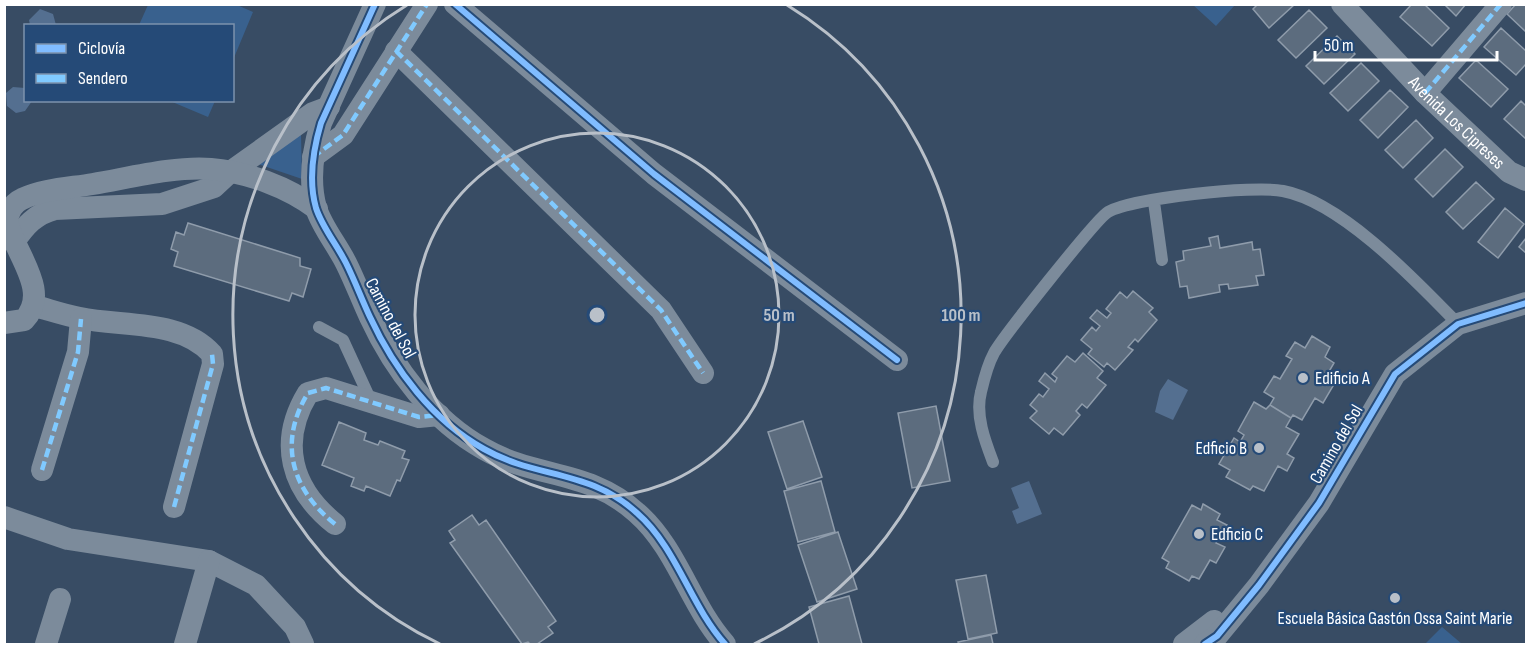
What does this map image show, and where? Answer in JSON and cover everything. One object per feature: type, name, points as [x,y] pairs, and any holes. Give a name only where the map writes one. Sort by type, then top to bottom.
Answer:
[{"type":"street","name":"Camino del Sol","points":[[375,4],[321,123],[313,156],[313,192],[317,209],[386,347],[404,374],[439,415],[469,440],[506,460],[583,480],[622,500],[652,529],[703,615],[724,645]]},
{"type":"street","points":[[313,156],[343,135],[427,4]]},
{"type":"street","points":[[454,4],[654,174],[897,360]]},
{"type":"street","name":"Avenida Los Cipreses","points":[[1342,4],[1425,93],[1509,172],[1527,180]]},
{"type":"street","points":[[1425,93],[1501,4]]},
{"type":"street","points":[[396,51],[661,310],[703,373]]},
{"type":"street","points":[[9,239],[41,212],[55,208],[162,204],[214,187],[229,173],[313,113],[329,107]]},
{"type":"street","points":[[4,323],[24,320],[34,306],[34,287],[9,239],[7,220],[10,210],[20,200],[34,195],[157,174],[210,169],[262,181],[317,209]]},
{"type":"street","name":"Camino del Sol","points":[[1206,645],[1217,636],[1259,585],[1319,503],[1395,374],[1458,324],[1527,303]]},
{"type":"street","points":[[34,306],[81,319],[156,328],[192,338],[212,354],[213,364],[174,507]]},
{"type":"street","points":[[42,470],[78,352],[81,319]]},
{"type":"street","points":[[335,524],[318,511],[295,468],[291,447],[292,426],[308,393],[326,387],[419,417],[439,415]]},
{"type":"street","points":[[4,517],[68,539],[209,561],[256,585],[295,627],[303,645]]},
{"type":"street","points":[[185,645],[209,561]]},
{"type":"street","name":"Camino del Sol","points":[[1184,645],[1259,585]]},
{"type":"street","points":[[46,645],[60,599]]},
{"type":"lane","points":[[993,462],[982,432],[980,394],[994,352],[1107,212],[1201,193],[1284,191],[1321,206],[1388,254],[1458,324]]},
{"type":"lane","points":[[1154,202],[1162,260]]},
{"type":"lane","points":[[319,327],[343,340],[371,401]]},
{"type":"shaded area","points":[[148,5],[237,5],[253,12],[234,58],[234,24],[139,24]]},
{"type":"shaded area","points":[[1193,5],[1235,5],[1216,26]]},
{"type":"shaded area","points":[[40,9],[53,14],[56,24],[30,24],[29,20]]},
{"type":"shaded area","points":[[13,87],[24,88],[24,102],[31,102],[25,111],[16,113],[7,106],[6,93]]},
{"type":"shaded area","points":[[172,102],[215,102],[208,117]]},
{"type":"shaded area","points":[[301,134],[302,179],[258,164]]},
{"type":"shaded area","points":[[1168,379],[1188,390],[1173,420],[1155,412],[1160,391]]},
{"type":"shaded area","points":[[1029,481],[1042,514],[1017,524],[1012,511],[1019,508],[1011,488]]},
{"type":"shaded area","points":[[1442,627],[1462,644],[1425,644]]},
{"type":"building","points":[[1258,4],[1295,4],[1269,28],[1253,9]]},
{"type":"building","points":[[1412,4],[1424,4],[1449,28],[1432,46],[1400,17]]},
{"type":"building","points":[[1444,4],[1466,4],[1456,16]]},
{"type":"building","points":[[1516,4],[1526,4],[1526,32],[1507,14]]},
{"type":"building","points":[[1309,10],[1327,28],[1296,58],[1278,40]]},
{"type":"building","points":[[1501,28],[1526,51],[1526,64],[1516,75],[1484,47]]},
{"type":"building","points":[[1337,36],[1355,54],[1324,84],[1306,66]]},
{"type":"building","points":[[1476,60],[1508,89],[1491,107],[1459,78]]},
{"type":"building","points":[[1361,63],[1379,81],[1348,111],[1330,93]]},
{"type":"building","points":[[1390,90],[1408,107],[1378,138],[1360,120]]},
{"type":"building","points":[[1521,101],[1526,106],[1526,139],[1504,119]]},
{"type":"building","points":[[1416,120],[1433,138],[1403,168],[1385,150]]},
{"type":"building","points":[[1445,149],[1463,167],[1433,197],[1415,179]]},
{"type":"building","points":[[1476,182],[1494,199],[1463,229],[1446,212]]},
{"type":"building","points":[[1505,208],[1524,224],[1498,258],[1478,242]]},
{"type":"building","points":[[188,223],[300,258],[300,266],[311,269],[303,297],[292,293],[289,301],[174,266],[178,252],[171,249],[176,232],[184,235]]},
{"type":"building","points":[[1218,236],[1220,248],[1252,242],[1253,250],[1260,249],[1264,275],[1256,276],[1258,285],[1229,289],[1228,284],[1219,285],[1220,292],[1189,298],[1187,286],[1180,287],[1176,262],[1184,260],[1183,251],[1211,246],[1209,238]]},
{"type":"building","points":[[1526,238],[1526,253],[1519,247]]},
{"type":"building","points":[[1133,291],[1153,308],[1149,312],[1157,320],[1138,342],[1135,339],[1128,347],[1133,350],[1115,370],[1107,363],[1104,367],[1088,354],[1092,349],[1081,340],[1092,327],[1096,331],[1100,326],[1090,318],[1097,310],[1107,318],[1111,313],[1106,309],[1120,292],[1127,298]]},
{"type":"building","name":"Edificio A","points":[[1312,336],[1330,347],[1325,357],[1334,363],[1324,380],[1333,386],[1323,403],[1315,398],[1302,420],[1293,415],[1291,418],[1270,405],[1274,398],[1264,392],[1274,376],[1280,379],[1292,359],[1286,356],[1295,342],[1305,348]]},
{"type":"building","points":[[1083,353],[1103,371],[1097,378],[1106,385],[1087,408],[1082,404],[1076,411],[1080,415],[1063,435],[1054,428],[1049,434],[1030,418],[1037,411],[1030,405],[1039,394],[1043,397],[1049,389],[1039,381],[1045,373],[1055,382],[1057,378],[1052,374],[1067,356],[1075,362]]},
{"type":"building","name":"Edficio B","points":[[1254,402],[1266,409],[1270,405],[1291,418],[1286,427],[1299,434],[1287,454],[1294,458],[1287,471],[1278,466],[1264,491],[1253,486],[1250,490],[1226,477],[1230,470],[1219,464],[1234,438],[1240,442],[1244,435],[1238,431]]},
{"type":"building","points":[[936,406],[950,481],[912,488],[898,413]]},
{"type":"building","points":[[803,421],[822,477],[787,489],[768,432]]},
{"type":"building","points":[[339,422],[366,433],[364,440],[378,445],[380,441],[405,451],[402,458],[409,460],[400,481],[397,480],[390,496],[366,486],[364,491],[351,486],[354,478],[322,465]]},
{"type":"building","points":[[821,481],[835,532],[798,542],[784,491]]},
{"type":"building","name":"Edficio C","points":[[1203,504],[1220,514],[1217,520],[1227,525],[1216,543],[1225,547],[1216,563],[1210,560],[1199,579],[1192,576],[1189,581],[1166,568],[1169,562],[1162,558],[1192,505],[1201,510]]},
{"type":"building","points":[[472,515],[479,525],[486,520],[556,621],[548,627],[553,633],[537,644],[528,642],[522,644],[450,543],[455,540],[449,531]]},
{"type":"building","points":[[838,532],[857,589],[817,602],[798,545]]},
{"type":"building","points":[[986,575],[997,633],[968,639],[956,580]]},
{"type":"building","points":[[849,596],[862,644],[819,644],[809,607]]},
{"type":"building","points":[[991,635],[993,644],[959,644],[958,642]]},
{"type":"marked path","points":[[313,157],[343,135],[427,4]]},
{"type":"marked path","points":[[1425,93],[1501,4]]},
{"type":"marked path","points":[[396,51],[661,310],[703,373]]},
{"type":"marked path","points":[[42,470],[78,352],[81,319]]},
{"type":"marked path","points":[[174,507],[213,364],[212,354]]},
{"type":"marked path","points":[[335,524],[308,496],[299,480],[294,464],[293,429],[308,393],[326,388],[419,417],[439,415]]},
{"type":"cycle path","points":[[375,4],[321,123],[314,154],[312,187],[319,215],[346,263],[380,336],[391,356],[417,392],[432,409],[465,437],[504,459],[581,481],[600,489],[619,499],[637,513],[663,543],[702,612],[725,644]]},
{"type":"cycle path","points":[[455,4],[654,174],[897,360]]},
{"type":"cycle path","points":[[1205,644],[1217,636],[1259,585],[1319,503],[1395,374],[1458,324],[1526,303]]},
{"type":"place","name":"Edificio A","points":[[1303,378]]},
{"type":"place","name":"Edficio B","points":[[1259,448]]},
{"type":"place","name":"Edficio C","points":[[1199,534]]},
{"type":"place","name":"Escuela Básica Gastón Ossa Saint Marie","points":[[1395,598]]}]
